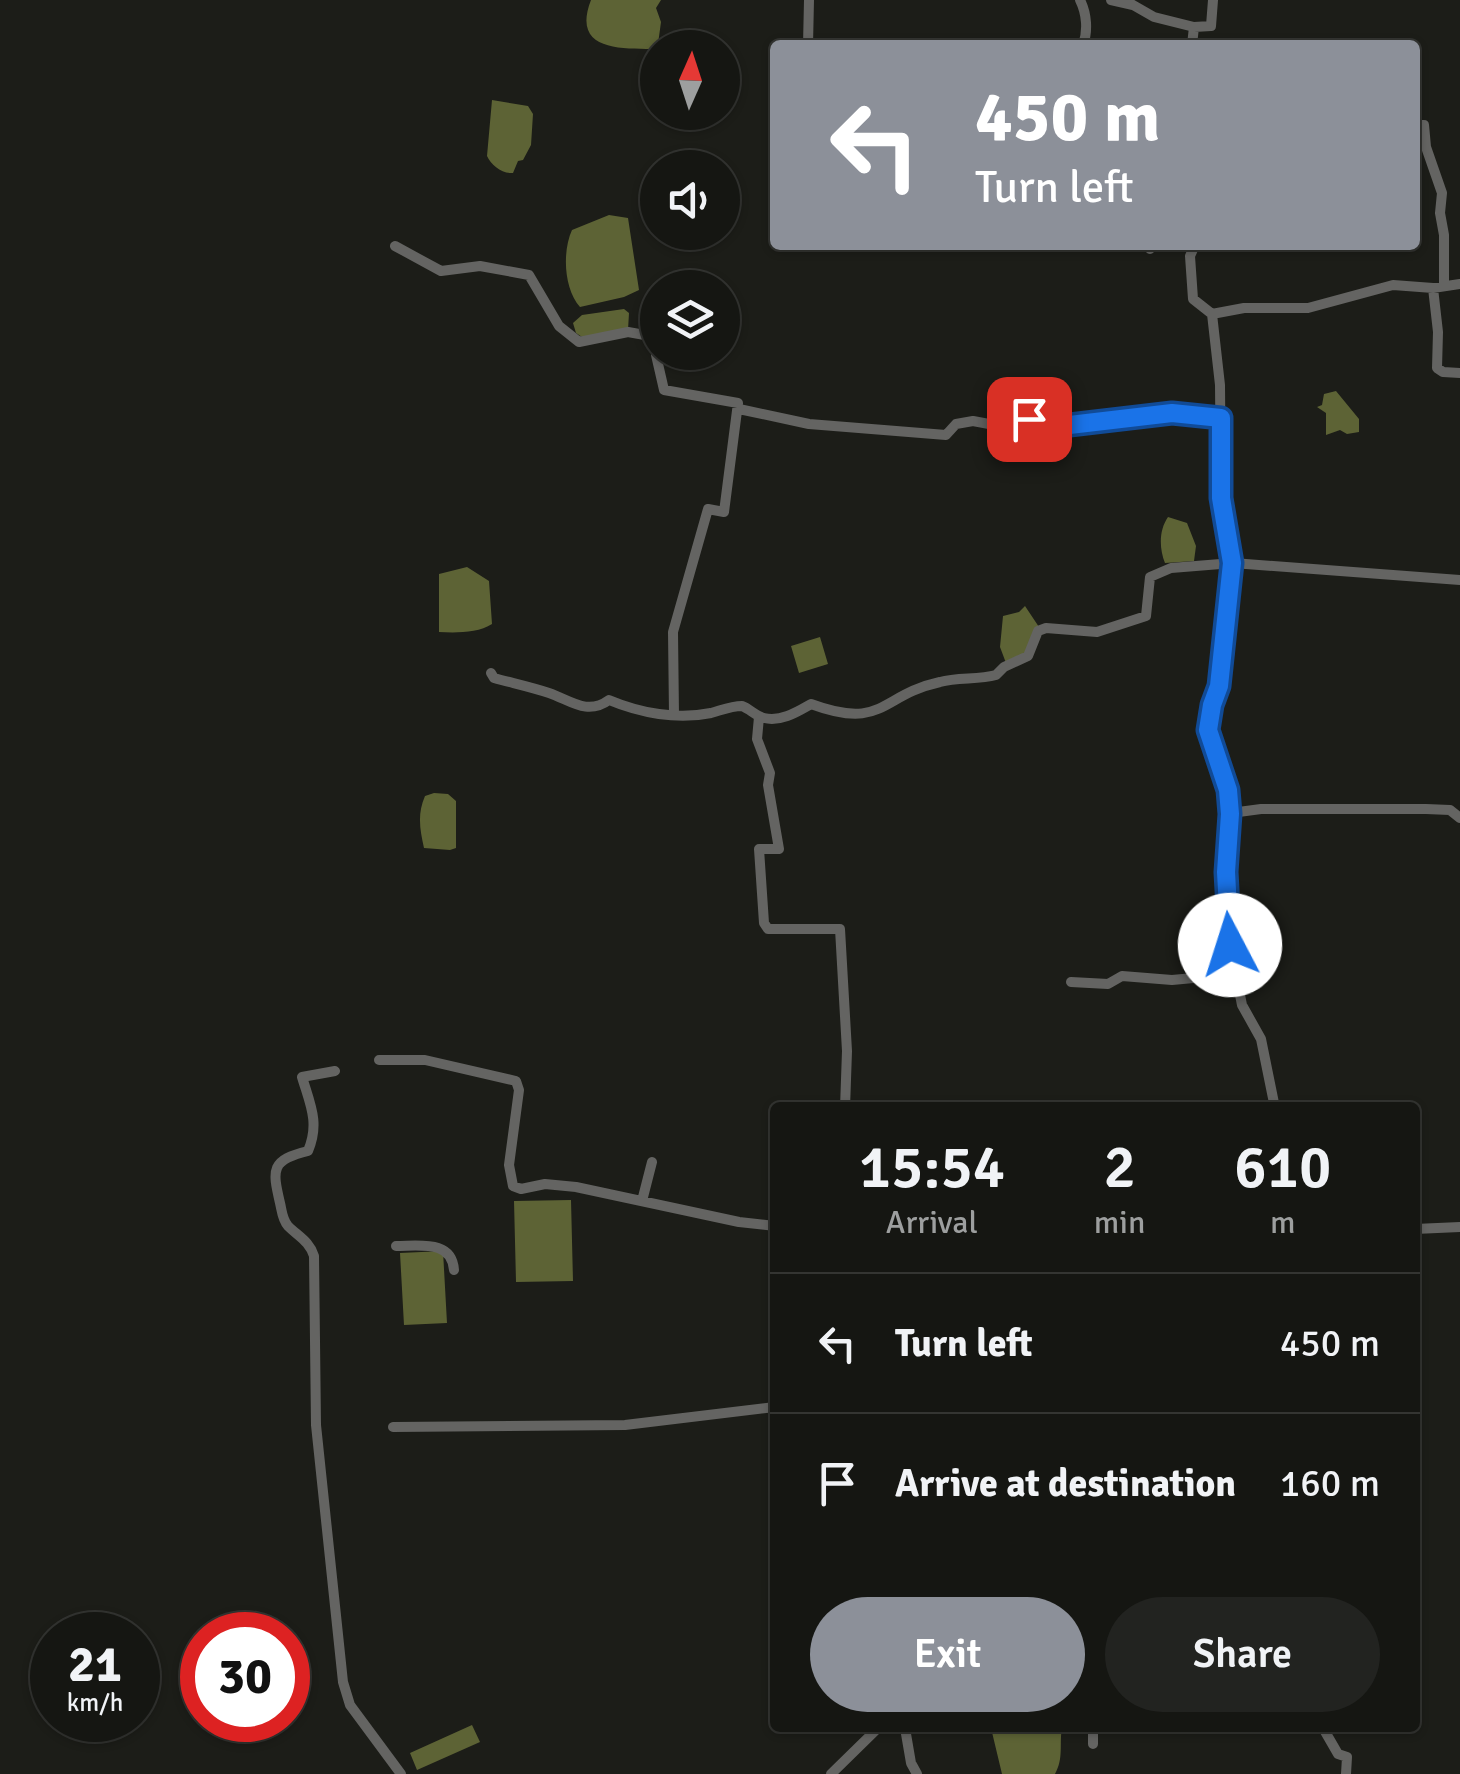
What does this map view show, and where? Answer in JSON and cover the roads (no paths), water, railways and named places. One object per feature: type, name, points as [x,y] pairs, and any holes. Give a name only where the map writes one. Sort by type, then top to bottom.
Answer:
[{"type":"street","points":[[808,40],[809,0]]},
{"type":"street","points":[[1080,0],[1084,9],[1084,40]]},
{"type":"street","points":[[1111,0],[1194,27],[1211,26],[1213,0]]},
{"type":"street","points":[[1193,40],[1194,27]]},
{"type":"street","points":[[1420,125],[1424,125],[1430,163],[1440,181],[1437,368],[1460,372]]},
{"type":"street","points":[[395,246],[441,271],[480,266],[529,275],[560,326],[579,342],[628,332],[656,337],[664,390],[736,400],[739,409],[724,512],[708,508],[673,632],[674,714]]},
{"type":"street","points":[[1193,250],[1193,299],[1212,314],[1220,384],[1221,498],[1232,563],[1219,686],[1208,730],[1228,790],[1226,895],[1236,974],[1242,1005],[1262,1039],[1275,1102]]},
{"type":"street","points":[[1212,314],[1244,308],[1322,306],[1393,285],[1460,284]]},
{"type":"street","points":[[739,409],[809,424],[946,435],[956,424],[972,421],[989,424],[1029,419],[1061,426],[1172,413],[1221,418]]},
{"type":"street","points":[[491,673],[494,678],[592,708],[610,700],[647,713],[708,714],[742,706],[759,717],[794,716],[812,704],[839,715],[871,712],[942,681],[990,678],[1028,656],[1038,631],[1046,628],[1097,632],[1146,616],[1150,577],[1171,568],[1232,563],[1460,580]]},
{"type":"street","points":[[759,717],[757,739],[770,772],[768,785],[779,850],[759,849],[764,923],[768,929],[840,929],[847,1051],[845,1102]]},
{"type":"street","points":[[1230,814],[1261,809],[1426,809],[1450,810],[1460,818]]},
{"type":"street","points":[[1071,982],[1108,984],[1122,976],[1172,980],[1236,974]]},
{"type":"street","points":[[379,1060],[426,1060],[516,1081],[520,1090],[509,1165],[514,1186],[521,1189],[560,1185],[770,1225]]},
{"type":"street","points":[[334,1071],[302,1078],[316,1122],[312,1142],[308,1150],[278,1164],[274,1174],[284,1220],[310,1244],[314,1256],[316,1424],[343,1682],[350,1705],[402,1774]]},
{"type":"street","points":[[642,1201],[652,1162]]},
{"type":"street","points":[[1420,1229],[1460,1227]]},
{"type":"street","points":[[396,1246],[436,1246],[447,1250],[454,1270]]},
{"type":"street","points":[[393,1427],[626,1425],[770,1408]]},
{"type":"street","points":[[831,1774],[874,1732]]},
{"type":"street","points":[[906,1732],[917,1774]]},
{"type":"street","points":[[1093,1732],[1093,1744]]},
{"type":"street","points":[[1325,1732],[1338,1754],[1346,1756],[1346,1774]]}]
